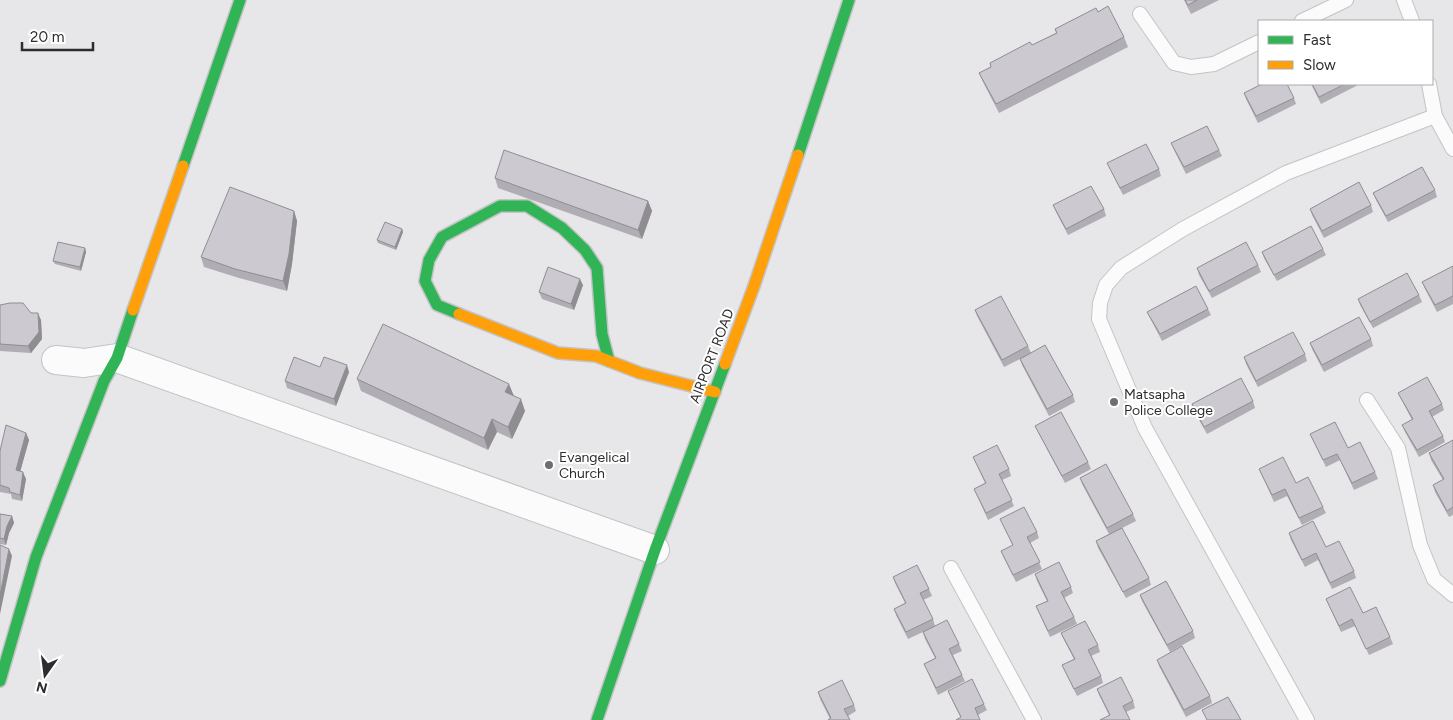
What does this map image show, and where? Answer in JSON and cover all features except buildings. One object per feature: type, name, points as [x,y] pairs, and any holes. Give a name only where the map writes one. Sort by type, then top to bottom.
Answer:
[{"type":"street","points":[[0,681],[36,557],[104,381],[117,358],[240,0]]},
{"type":"street","name":"AIRPORT ROAD","points":[[597,720],[655,550],[754,286],[849,0]]},
{"type":"street","points":[[609,361],[602,334],[597,268],[585,250],[562,228],[527,206],[500,206],[442,237],[429,260],[425,281],[437,305],[558,353],[596,356],[640,373],[715,392]]},
{"type":"street","points":[[56,360],[84,363],[117,358],[655,550]]},
{"type":"lane","points":[[1304,20],[1346,0]]},
{"type":"lane","points":[[1404,0],[1412,20]]},
{"type":"lane","points":[[1140,14],[1174,63],[1191,67],[1214,64],[1258,42]]},
{"type":"lane","points":[[1429,85],[1435,116],[1453,149]]},
{"type":"lane","points":[[1307,720],[1145,428],[1099,319],[1100,304],[1106,285],[1121,268],[1183,229],[1286,173],[1435,116]]},
{"type":"lane","points":[[1367,400],[1398,448],[1420,545],[1434,579],[1453,595]]},
{"type":"lane","points":[[951,568],[1034,720]]},
{"type":"traffic: fast","points":[[183,166],[240,0]]},
{"type":"traffic: fast","points":[[798,155],[849,0]]},
{"type":"traffic: fast","points":[[459,314],[437,305],[425,281],[429,260],[442,237],[500,206],[527,206],[562,228],[585,250],[597,268],[602,334],[609,361]]},
{"type":"traffic: fast","points":[[0,681],[36,557],[104,381],[117,358],[133,310]]},
{"type":"traffic: fast","points":[[597,720],[655,550],[725,364]]},
{"type":"traffic: slow","points":[[725,364],[754,286],[798,155]]},
{"type":"traffic: slow","points":[[133,310],[183,166]]},
{"type":"traffic: slow","points":[[459,314],[558,353],[596,356],[640,373],[715,392]]},
{"type":"place","name":"Matsapha Police College","points":[[1114,402]]},
{"type":"place","name":"Evangelical Church","points":[[549,465]]}]
